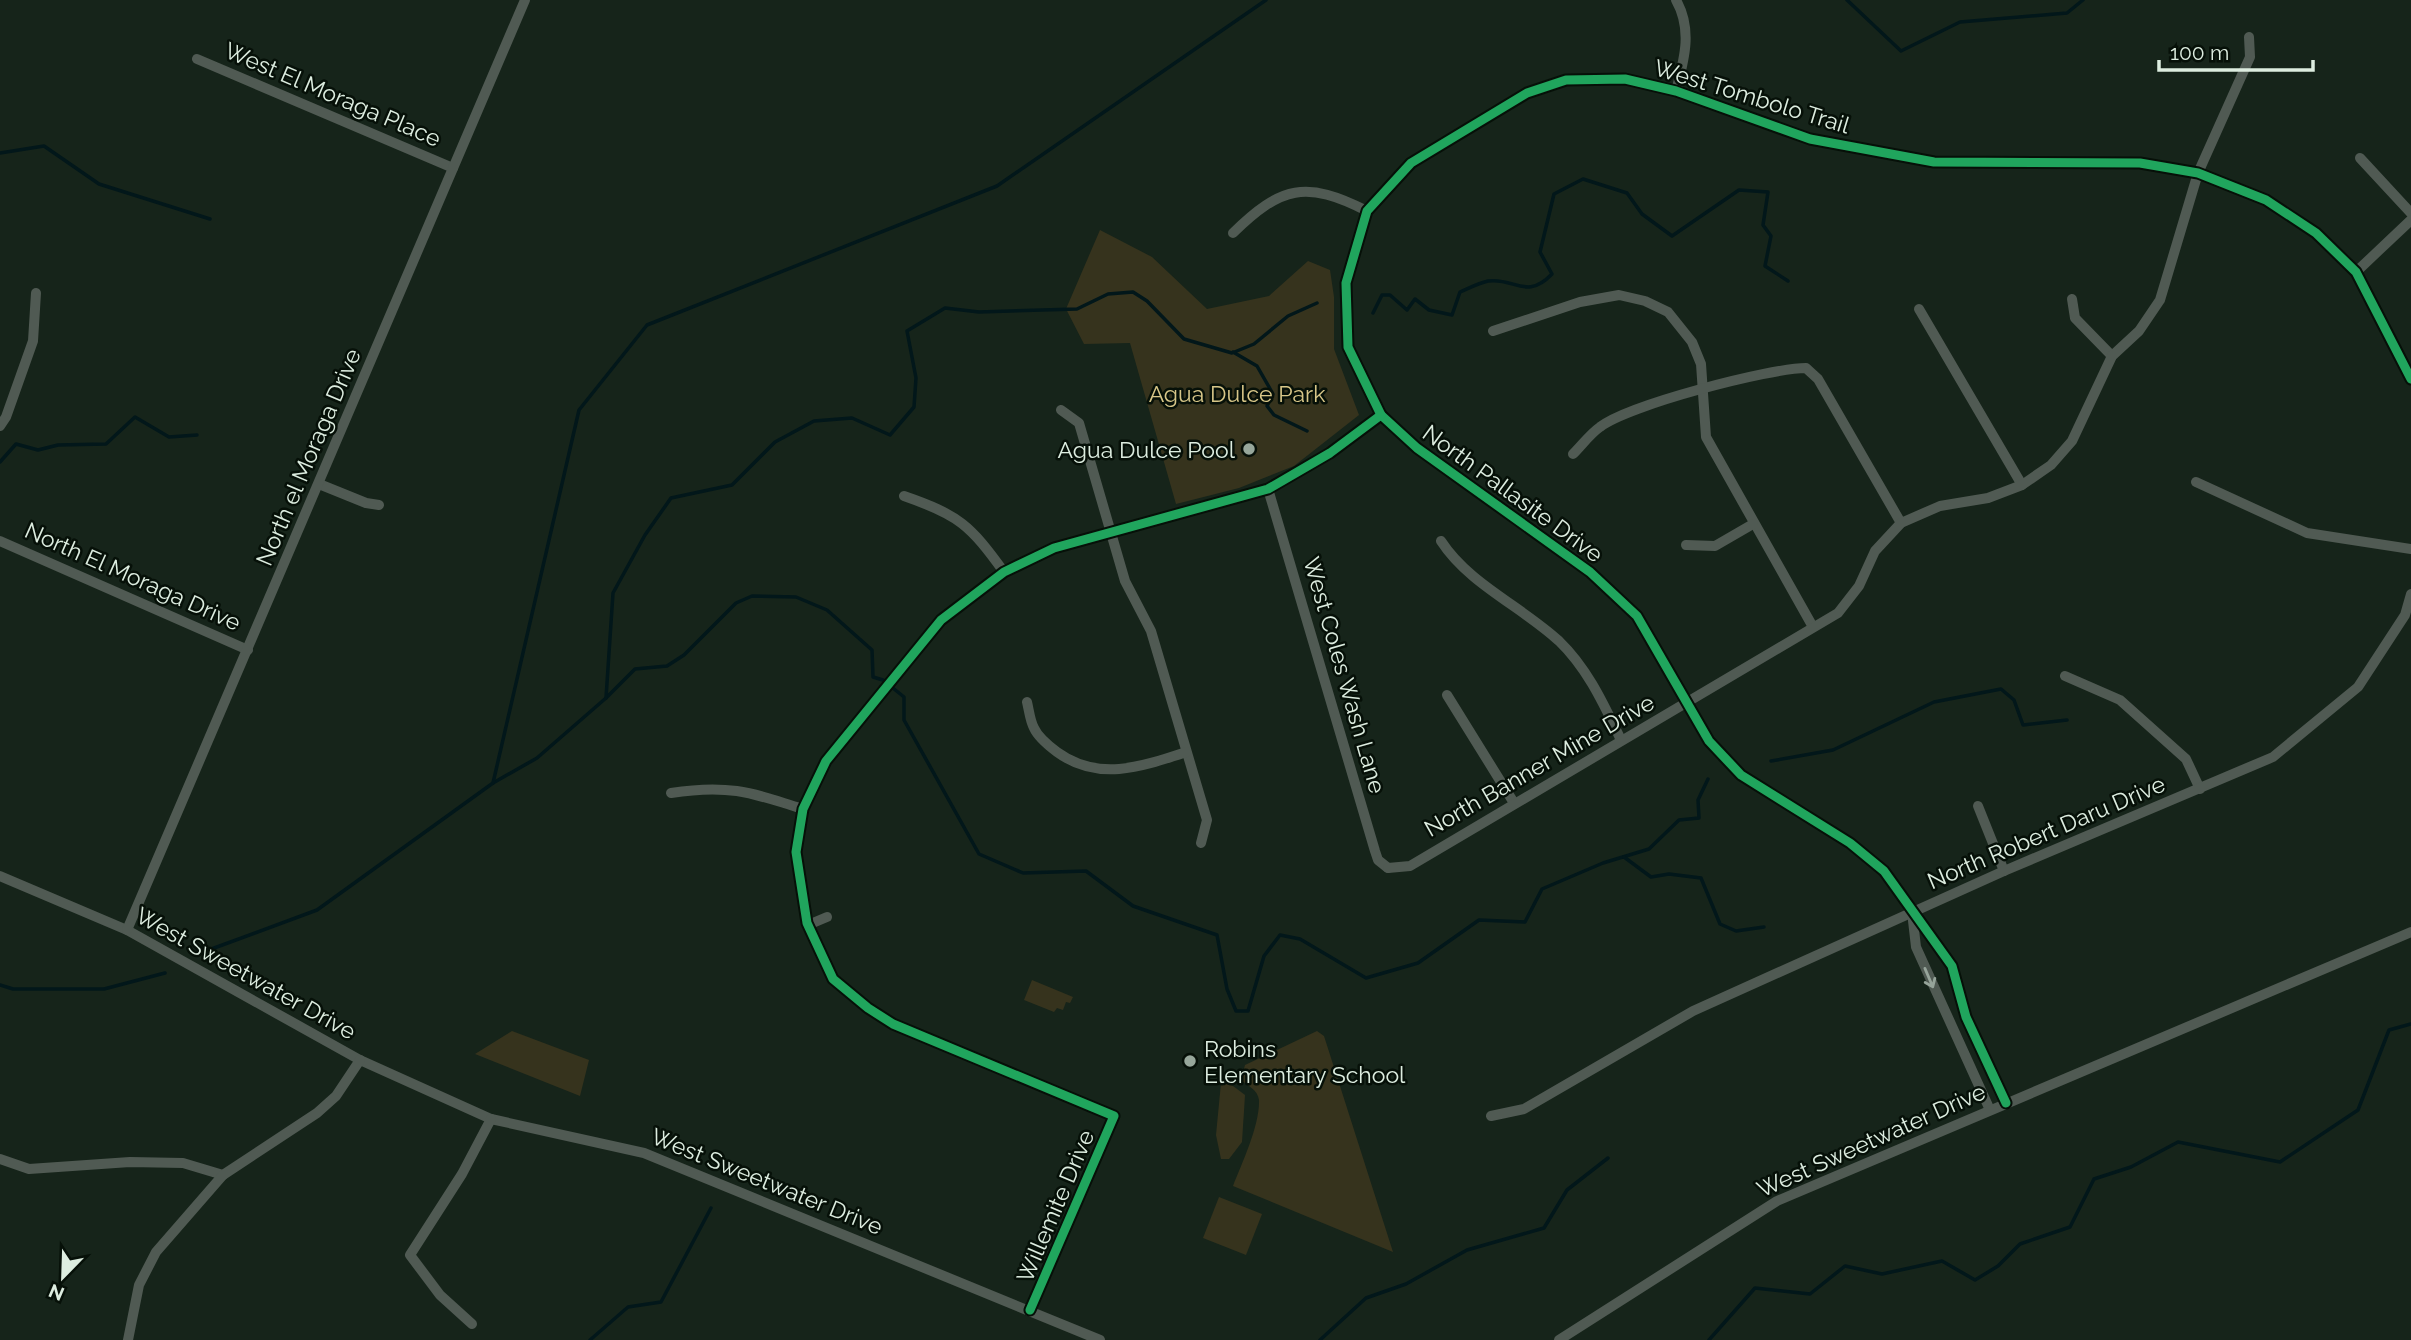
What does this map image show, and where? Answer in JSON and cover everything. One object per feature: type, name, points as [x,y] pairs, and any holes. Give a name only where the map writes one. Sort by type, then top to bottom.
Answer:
[{"type":"street","name":"North el Moraga Drive","points":[[127,930],[525,0]]},
{"type":"street","points":[[1676,0],[1681,9],[1688,46],[1676,91]]},
{"type":"street","name":"North Banner Mine Drive","points":[[1387,872],[1409,866],[1838,612],[1859,586],[1875,551],[1901,523],[1940,506],[1988,498],[2022,485],[2051,465],[2072,441],[2112,356],[2139,331],[2160,300],[2198,173],[2250,57],[2249,37]]},
{"type":"street","name":"West El Moraga Place","points":[[197,59],[453,168]]},
{"type":"street","name":"West Tombolo Trail","points":[[1381,415],[1348,347],[1346,283],[1367,212],[1411,163],[1527,93],[1566,80],[1625,79],[1676,91],[1810,139],[1934,162],[2140,163],[2198,173],[2266,200],[2316,233],[2356,272],[2411,379]]},
{"type":"street","points":[[2360,158],[2411,213]]},
{"type":"street","points":[[1233,233],[1260,207],[1279,196],[1306,191],[1338,197],[1367,212]]},
{"type":"street","points":[[2356,272],[2411,220]]},
{"type":"street","points":[[0,426],[6,417],[33,341],[36,293]]},
{"type":"street","points":[[1493,331],[1580,302],[1619,295],[1645,301],[1668,312],[1692,342],[1700,364],[1706,438],[1813,627]]},
{"type":"street","points":[[2072,299],[2075,318],[2112,356]]},
{"type":"street","points":[[1919,310],[2022,485]]},
{"type":"street","points":[[1573,454],[1601,426],[1632,411],[1701,389],[1807,369],[1818,379],[1901,523]]},
{"type":"street","points":[[1061,410],[1079,423],[1125,581],[1151,631],[1207,820],[1201,843]]},
{"type":"street","points":[[827,917],[808,925],[796,852],[803,809],[826,761],[941,620],[1003,572],[1055,548],[1268,489],[1330,453],[1381,415]]},
{"type":"street","name":"North Pallasite Drive","points":[[1381,415],[1417,448],[1590,572],[1618,598],[1637,617],[1709,741],[1741,775],[1850,843],[1884,871],[1912,912],[1932,934],[1952,966],[1966,1017],[2006,1103]]},
{"type":"street","points":[[2196,482],[2307,533],[2411,549]]},
{"type":"street","points":[[319,484],[366,503],[379,505]]},
{"type":"street","name":"West Coles Wash Lane","points":[[1268,489],[1375,851],[1387,872]]},
{"type":"street","points":[[904,496],[946,510],[976,534],[1003,572]]},
{"type":"street","points":[[1686,545],[1715,545],[1753,524]]},
{"type":"street","name":"North El Moraga Drive","points":[[0,541],[248,650]]},
{"type":"street","points":[[1441,541],[1454,561],[1560,643],[1591,680],[1621,740]]},
{"type":"street","name":"North Robert Daru Drive","points":[[1491,1116],[1524,1109],[1693,1011],[2004,871],[2273,758],[2358,687],[2405,615],[2411,594]]},
{"type":"street","points":[[2065,677],[2120,700],[2186,759],[2200,789]]},
{"type":"street","points":[[1447,695],[1514,803]]},
{"type":"street","points":[[1027,702],[1034,729],[1068,760],[1088,767],[1113,771],[1138,768],[1186,752]]},
{"type":"street","points":[[671,793],[708,787],[742,789],[803,809]]},
{"type":"street","points":[[1978,806],[2004,871]]},
{"type":"street","name":"West Sweetwater Drive","points":[[0,876],[127,930],[360,1060],[491,1119],[644,1153],[1100,1340]]},
{"type":"street","points":[[1912,912],[1916,947],[1990,1110]]},
{"type":"street","name":"Willemite Drive","points":[[808,925],[833,979],[885,1018],[1114,1116],[1030,1310]]},
{"type":"street","name":"West Sweetwater Drive","points":[[1559,1340],[1777,1201],[2411,932]]},
{"type":"street","points":[[128,1340],[139,1285],[156,1252],[223,1175],[317,1113],[336,1096],[360,1060]]},
{"type":"street","points":[[472,1324],[440,1295],[410,1255],[462,1174],[491,1119]]},
{"type":"street","points":[[0,1159],[29,1169],[130,1162],[183,1163],[223,1175]]},
{"type":"green space","name":"Agua Dulce Park","points":[[1100,230],[1152,257],[1207,309],[1269,296],[1308,261],[1330,270],[1334,297],[1334,349],[1359,415],[1294,466],[1239,488],[1176,504],[1130,343],[1084,344],[1066,309]]},
{"type":"green space","points":[[1032,980],[1073,997],[1070,1003],[1066,1002],[1063,1010],[1057,1008],[1054,1012],[1024,1000]]},
{"type":"green space","points":[[512,1031],[589,1060],[580,1096],[475,1054]]},
{"type":"green space","points":[[1317,1031],[1324,1036],[1393,1252],[1233,1186],[1250,1144],[1259,1110],[1257,1093],[1241,1080],[1245,1065]]},
{"type":"green space","points":[[1221,1083],[1229,1083],[1245,1095],[1242,1142],[1229,1159],[1221,1159],[1216,1135]]},
{"type":"green space","points":[[1219,1197],[1262,1214],[1246,1255],[1203,1238]]},
{"type":"waterway","points":[[206,951],[317,910],[493,783],[579,410],[647,325],[997,186],[1266,0]]},
{"type":"waterway","points":[[1847,0],[1901,51],[1960,22],[2067,13],[2083,0]]},
{"type":"waterway","points":[[0,153],[44,146],[99,184],[210,219]]},
{"type":"waterway","points":[[1373,313],[1382,295],[1390,295],[1407,310],[1415,299],[1429,310],[1452,315],[1460,292],[1481,283],[1497,281],[1527,287],[1543,282],[1552,274],[1540,252],[1554,194],[1583,179],[1627,193],[1642,214],[1672,236],[1739,190],[1768,192],[1763,225],[1771,236],[1765,266],[1788,281]]},
{"type":"waterway","points":[[493,783],[537,758],[606,698],[613,593],[645,535],[671,498],[732,485],[775,442],[814,421],[852,418],[890,435],[914,407],[916,378],[907,331],[945,308],[979,312],[1077,309],[1108,294],[1133,292],[1147,301],[1184,339],[1232,353],[1254,344],[1288,316],[1317,303]]},
{"type":"waterway","points":[[1233,352],[1257,366],[1273,394],[1267,406],[1274,415],[1307,431]]},
{"type":"waterway","points":[[0,462],[16,444],[38,450],[58,445],[106,444],[135,417],[169,437],[197,435]]},
{"type":"waterway","points":[[606,698],[635,669],[667,666],[684,655],[736,603],[752,596],[796,597],[827,610],[872,650],[873,677],[883,680],[904,697],[904,720],[979,854],[1023,873],[1086,871],[1133,906],[1217,935],[1227,989],[1236,1011],[1248,1011],[1264,956],[1280,935],[1300,939],[1366,978],[1418,963],[1479,920],[1525,922],[1542,889],[1603,863],[1649,849],[1679,820],[1699,818],[1698,800],[1708,779]]},
{"type":"waterway","points":[[1771,761],[1833,750],[1934,702],[2001,689],[2014,700],[2023,725],[2067,720]]},
{"type":"waterway","points":[[1624,857],[1651,877],[1669,874],[1701,878],[1720,924],[1736,931],[1764,927]]},
{"type":"waterway","points":[[0,985],[13,989],[104,989],[165,973]]},
{"type":"waterway","points":[[1709,1340],[1755,1288],[1810,1294],[1845,1266],[1882,1274],[1942,1261],[1975,1280],[1998,1266],[2020,1244],[2070,1227],[2094,1179],[2131,1167],[2178,1142],[2280,1162],[2358,1110],[2389,1030],[2411,1024]]},
{"type":"waterway","points":[[1320,1340],[1366,1298],[1406,1284],[1467,1250],[1544,1228],[1567,1190],[1608,1158]]},
{"type":"waterway","points":[[590,1340],[628,1307],[661,1302],[711,1208]]},
{"type":"cycle path","points":[[2006,1103],[1966,1017],[1952,966],[1884,871],[1850,843],[1741,775],[1709,741],[1637,616],[1590,572],[1417,448],[1381,415],[1348,347],[1346,283],[1367,211],[1411,163],[1527,93],[1566,80],[1625,79],[1676,91],[1810,139],[1934,162],[2140,163],[2198,173],[2266,200],[2316,233],[2356,272],[2411,379]]},
{"type":"cycle path","points":[[1030,1310],[1114,1116],[893,1024],[868,1008],[833,979],[807,923],[796,852],[803,809],[826,761],[941,620],[1004,572],[1054,548],[1268,489],[1330,453],[1381,415]]},
{"type":"place","name":"Agua Dulce Pool","points":[[1249,449]]},
{"type":"place","name":"Robins Elementary School","points":[[1190,1061]]}]
